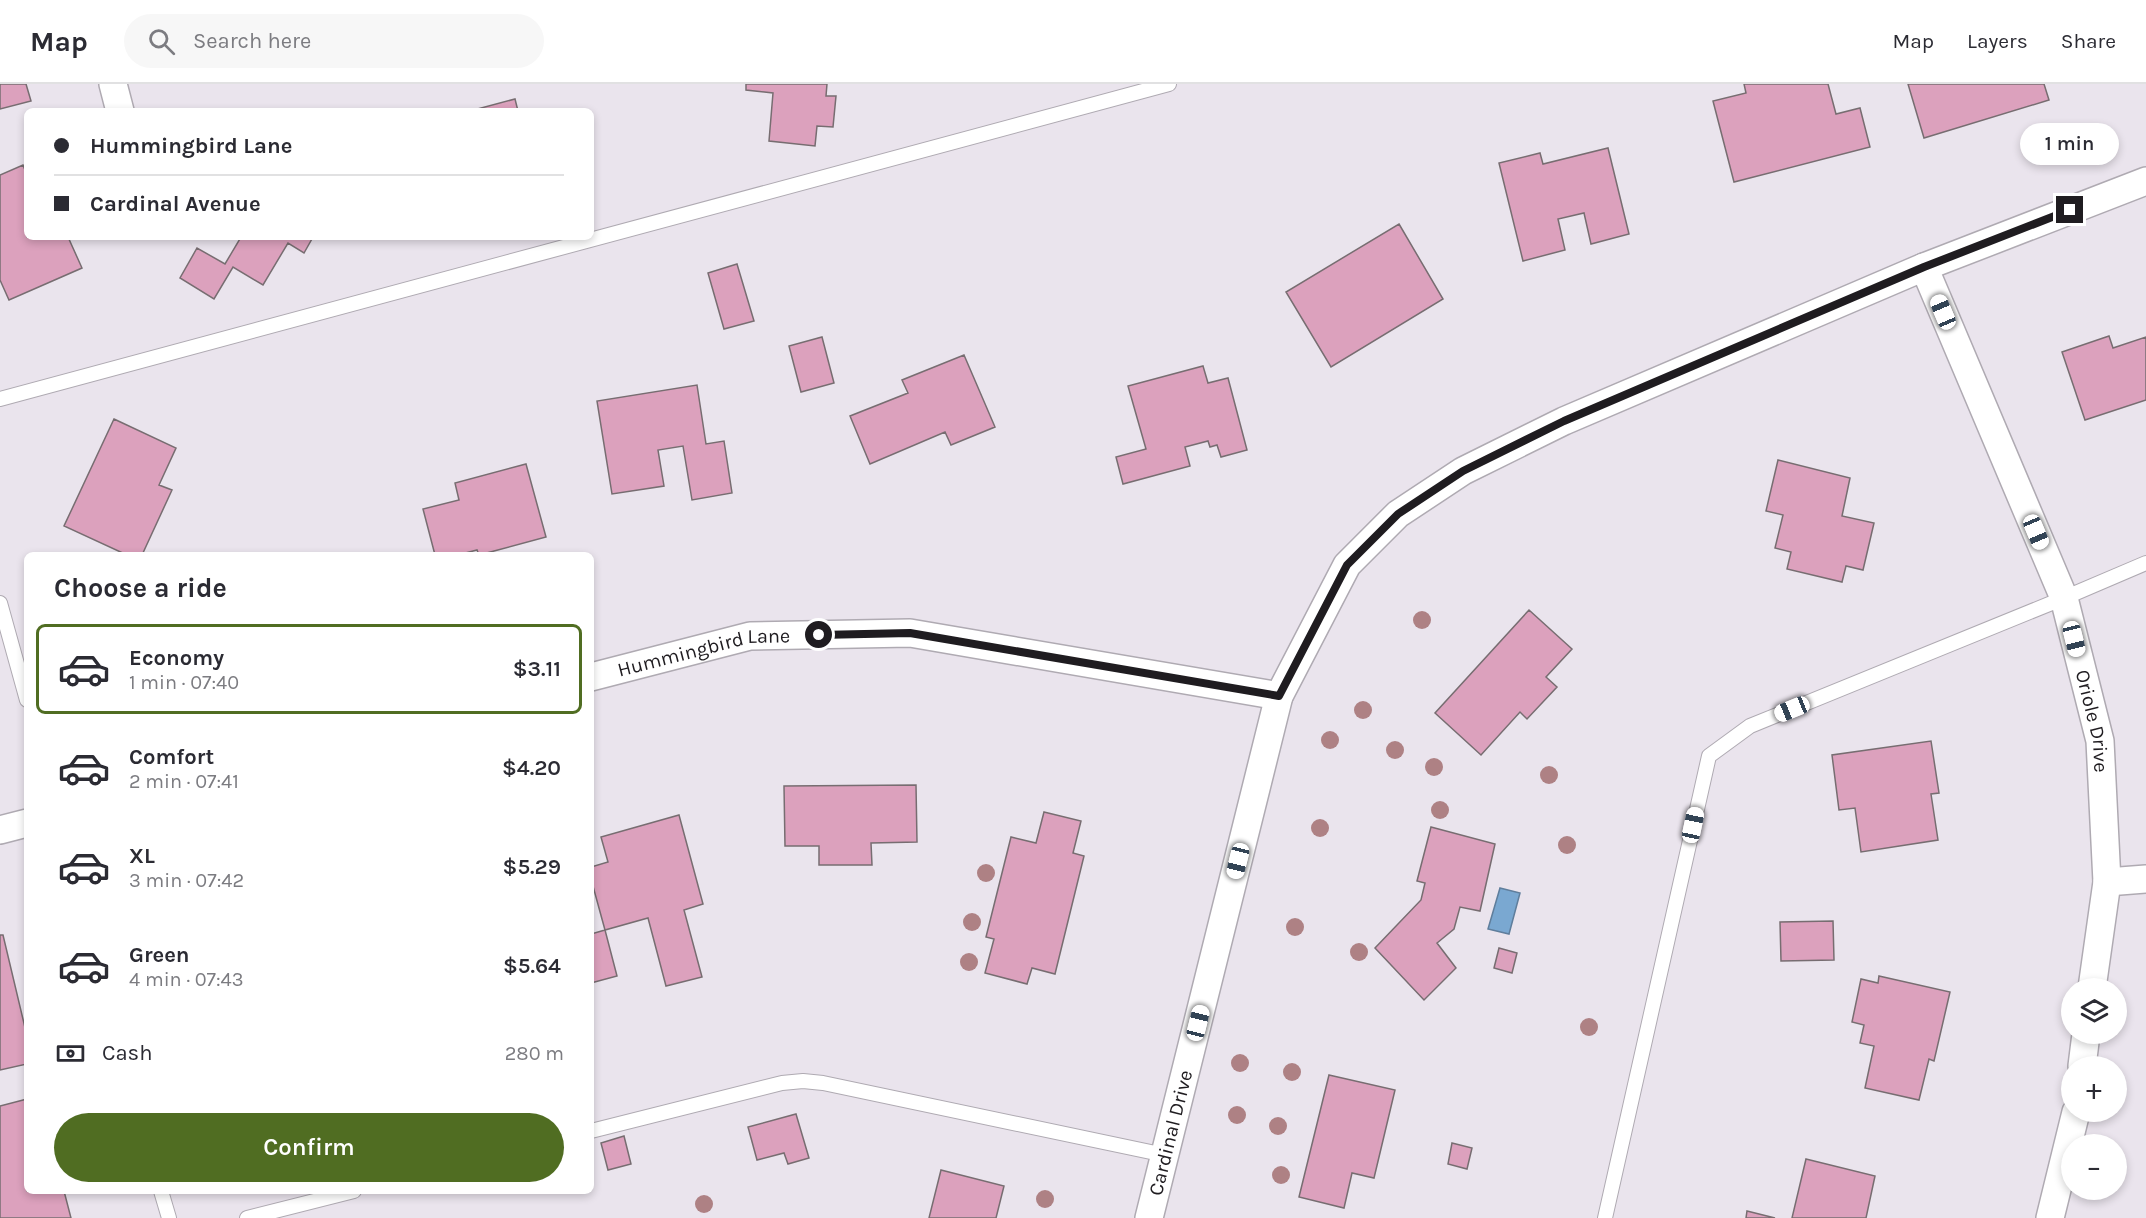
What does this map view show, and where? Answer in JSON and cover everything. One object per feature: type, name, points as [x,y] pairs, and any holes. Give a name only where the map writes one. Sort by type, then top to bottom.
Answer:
[{"type":"street","points":[[113,84],[119,108]]},
{"type":"street","name":"Cardinal Drive","points":[[1149,1218],[1279,696],[1347,565],[1398,514],[1463,471],[1564,421],[1924,267],[2146,181]]},
{"type":"street","name":"Oriole Drive","points":[[1924,267],[2064,598],[2100,741],[2107,882],[2093,978]]},
{"type":"street","name":"Hummingbird Lane","points":[[594,676],[750,636],[910,633],[1279,696]]},
{"type":"street","points":[[0,831],[24,824]]},
{"type":"street","points":[[2107,882],[2146,879]]},
{"type":"street","points":[[2050,1218],[2074,1122]]},
{"type":"lane","points":[[594,239],[1169,84]]},
{"type":"lane","points":[[0,399],[590,240]]},
{"type":"lane","points":[[1605,1218],[1709,756],[1750,726],[2146,563]]},
{"type":"lane","points":[[0,603],[24,689]]},
{"type":"lane","points":[[594,1130],[782,1083],[803,1081],[823,1083],[1165,1155]]},
{"type":"lane","points":[[162,1194],[169,1218]]},
{"type":"lane","points":[[247,1218],[342,1194]]},
{"type":"water","points":[[1500,888],[1520,893],[1509,934],[1488,929]]},
{"type":"building","points":[[0,84],[26,84],[31,101],[0,109]]},
{"type":"building","points":[[746,84],[827,84],[826,96],[836,96],[833,127],[817,126],[815,146],[769,141],[773,93],[746,90]]},
{"type":"building","points":[[1744,84],[1828,84],[1836,114],[1860,108],[1870,147],[1734,182],[1713,101],[1746,93]]},
{"type":"building","points":[[1908,84],[2044,84],[2049,100],[1924,138]]},
{"type":"building","points":[[515,99],[517,108],[481,108]]},
{"type":"building","points":[[1608,148],[1629,234],[1591,244],[1584,213],[1558,219],[1565,250],[1523,261],[1499,163],[1540,153],[1543,164]]},
{"type":"building","points":[[23,165],[24,168],[24,240],[69,240],[82,268],[9,300],[0,280],[0,175]]},
{"type":"building","points":[[1399,224],[1443,299],[1331,367],[1286,292]]},
{"type":"building","points":[[239,240],[311,240],[304,253],[288,243],[263,285],[233,267],[214,299],[180,278],[197,248],[225,264]]},
{"type":"building","points":[[737,264],[754,321],[724,329],[708,273]]},
{"type":"building","points":[[2109,336],[2113,348],[2146,337],[2146,400],[2085,420],[2062,352]]},
{"type":"building","points":[[822,337],[834,383],[801,392],[789,346]]},
{"type":"building","points":[[964,355],[995,427],[951,445],[945,432],[870,464],[850,416],[908,393],[902,380]]},
{"type":"building","points":[[1203,366],[1208,383],[1228,378],[1247,450],[1221,457],[1217,445],[1210,447],[1208,441],[1185,447],[1190,466],[1123,484],[1116,457],[1146,449],[1128,386]]},
{"type":"building","points":[[697,385],[706,444],[724,441],[732,493],[692,500],[683,446],[658,450],[664,486],[612,494],[597,401]]},
{"type":"building","points":[[114,419],[176,448],[159,485],[172,490],[143,552],[120,552],[64,526]]},
{"type":"building","points":[[1778,460],[1850,478],[1842,516],[1874,523],[1863,570],[1846,566],[1842,582],[1787,569],[1791,552],[1775,548],[1783,515],[1766,511]]},
{"type":"building","points":[[526,464],[546,537],[490,552],[478,552],[477,550],[434,552],[423,509],[459,500],[455,483]]},
{"type":"building","points":[[1529,610],[1572,649],[1546,677],[1557,687],[1527,719],[1520,712],[1481,755],[1435,713]]},
{"type":"building","points":[[1931,741],[1939,793],[1931,794],[1938,840],[1861,852],[1855,808],[1839,810],[1832,755]]},
{"type":"building","points":[[916,785],[917,842],[871,843],[872,865],[819,865],[819,846],[785,846],[784,786]]},
{"type":"building","points":[[1044,812],[1081,821],[1073,853],[1084,856],[1055,974],[1032,968],[1027,984],[985,973],[994,939],[986,937],[1011,837],[1036,843]]},
{"type":"building","points":[[679,815],[703,904],[684,910],[702,977],[666,986],[648,918],[605,930],[594,890],[594,866],[608,862],[601,837]]},
{"type":"building","points":[[1431,827],[1495,844],[1480,911],[1460,907],[1454,929],[1437,943],[1456,968],[1424,1000],[1375,948],[1421,900],[1425,883],[1417,881]]},
{"type":"building","points":[[1833,921],[1834,960],[1781,961],[1780,922]]},
{"type":"building","points":[[605,930],[617,976],[594,982],[594,933]]},
{"type":"building","points":[[0,935],[3,935],[24,1023],[24,1065],[0,1070]]},
{"type":"building","points":[[1499,948],[1517,953],[1512,973],[1494,968]]},
{"type":"building","points":[[1879,976],[1950,992],[1934,1061],[1929,1059],[1919,1100],[1865,1088],[1874,1046],[1860,1043],[1864,1025],[1852,1022],[1861,979],[1878,983]]},
{"type":"building","points":[[1329,1075],[1395,1090],[1374,1178],[1352,1173],[1344,1208],[1299,1197]]},
{"type":"building","points":[[24,1100],[24,1194],[65,1194],[71,1218],[0,1218],[0,1106]]},
{"type":"building","points":[[796,1114],[809,1158],[788,1164],[784,1153],[757,1160],[748,1127]]},
{"type":"building","points":[[624,1136],[631,1164],[608,1170],[601,1143]]},
{"type":"building","points":[[1452,1143],[1472,1148],[1467,1169],[1448,1164]]},
{"type":"building","points":[[1806,1159],[1875,1176],[1866,1218],[1792,1218]]},
{"type":"building","points":[[941,1170],[1004,1186],[996,1218],[929,1218]]},
{"type":"building","points":[[1747,1211],[1775,1218],[1746,1218]]},
{"type":"route","points":[[819,635],[910,633],[1279,696],[1347,565],[1398,514],[1463,471],[1564,421],[1924,267],[2070,210]]}]
